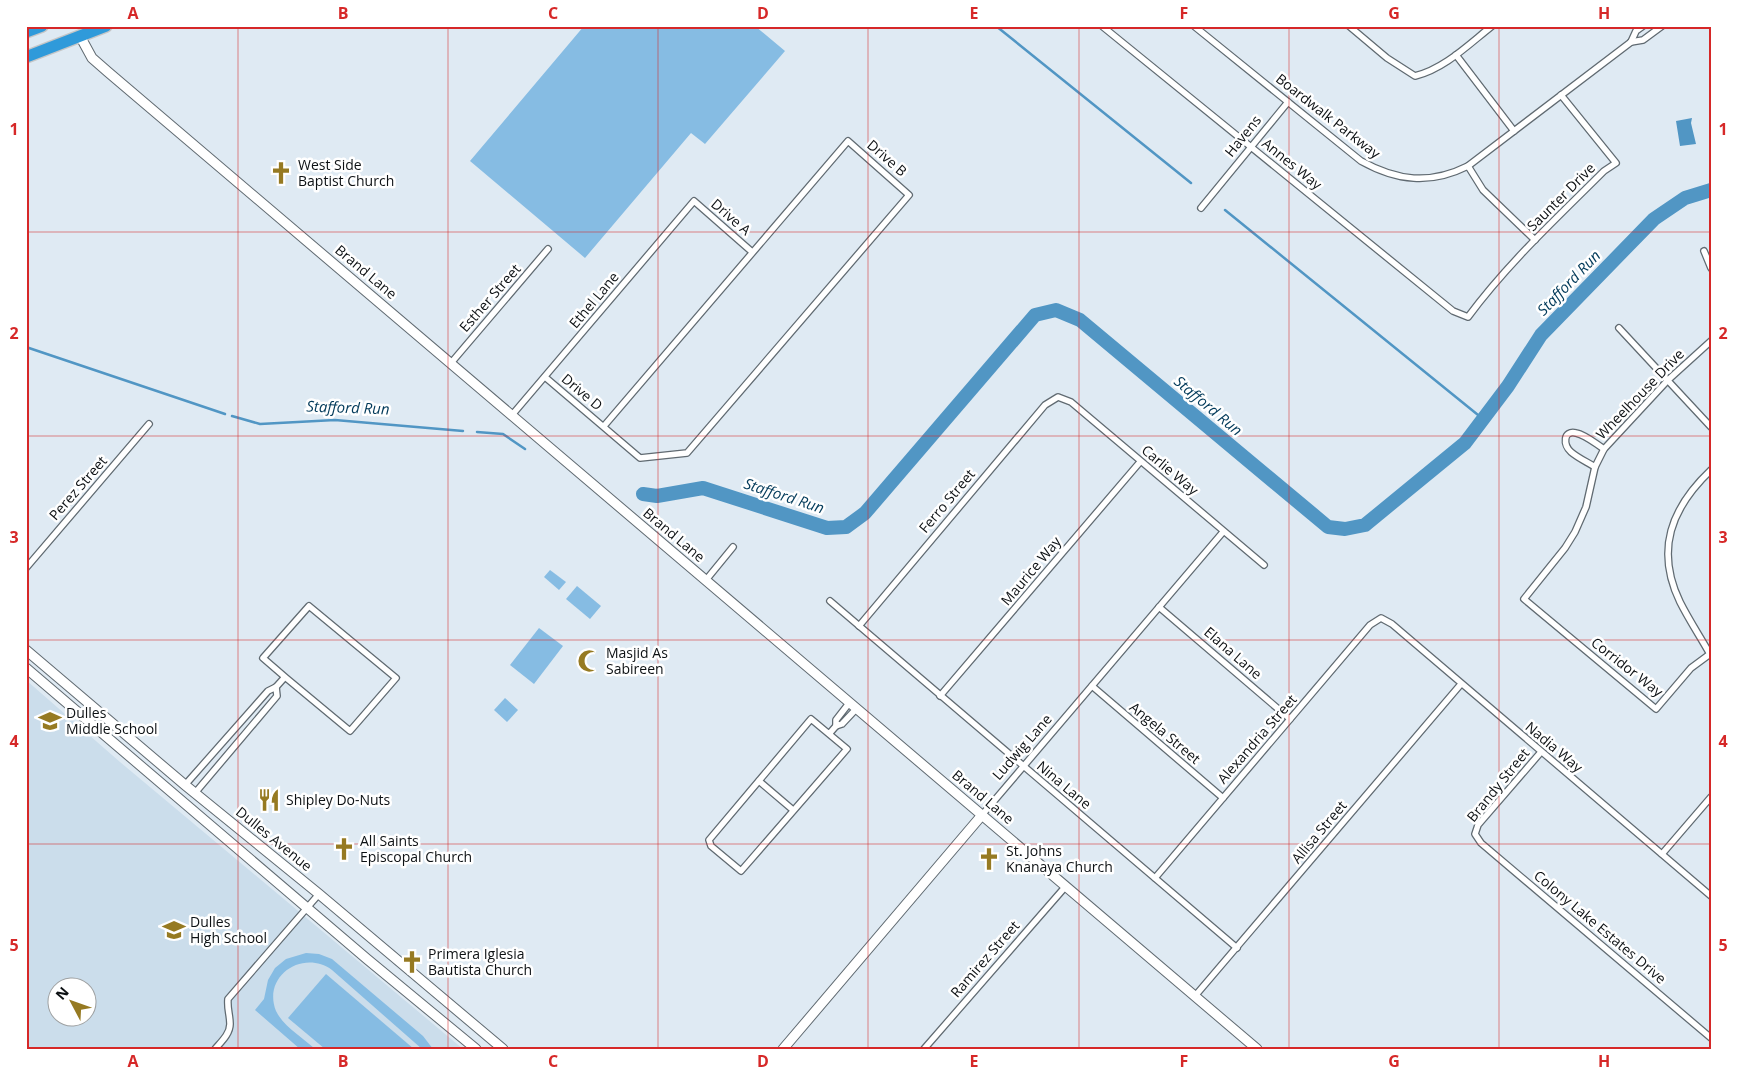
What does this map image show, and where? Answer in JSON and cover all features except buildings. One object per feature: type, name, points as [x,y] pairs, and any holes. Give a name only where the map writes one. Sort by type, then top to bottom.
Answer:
[{"type":"highway","points":[[26,32],[42,26]]},
{"type":"highway","points":[[26,57],[106,26]]},
{"type":"street","name":"Annes Way","points":[[1102,26],[1454,311],[1468,316]]},
{"type":"street","name":"Boardwalk Parkway","points":[[1194,26],[1361,161],[1378,171],[1396,177],[1415,179],[1438,177],[1468,166],[1631,42],[1636,31],[1643,26]]},
{"type":"street","points":[[1349,26],[1388,58],[1415,76],[1437,68],[1492,26]]},
{"type":"street","name":"Boardwalk Parkway","points":[[1631,42],[1643,40],[1662,26]]},
{"type":"street","name":"Brand Lane","points":[[80,36],[92,58],[103,68],[1257,1049]]},
{"type":"street","points":[[1456,55],[1514,131]]},
{"type":"street","name":"Saunter Drive","points":[[1468,316],[1494,284],[1535,240],[1604,171],[1616,162],[1562,95]]},
{"type":"street","name":"Havens","points":[[1201,208],[1288,102]]},
{"type":"street","name":"Drive B","points":[[848,141],[909,194],[687,454],[640,458],[604,426],[848,141]]},
{"type":"street","points":[[1468,166],[1483,190],[1535,240]]},
{"type":"street","name":"Drive A","points":[[694,201],[752,252]]},
{"type":"street","name":"Ethel Lane","points":[[512,415],[694,201]]},
{"type":"street","name":"Esther Street","points":[[450,363],[548,249]]},
{"type":"street","points":[[1704,251],[1711,268]]},
{"type":"street","points":[[1619,328],[1711,427]]},
{"type":"street","name":"Wheelhouse Drive","points":[[1524,599],[1560,555],[1575,532],[1586,507],[1595,466],[1604,449],[1668,380],[1711,341]]},
{"type":"street","name":"Drive D","points":[[545,377],[604,426]]},
{"type":"street","name":"Carlie Way","points":[[1058,397],[1071,402],[1264,565]]},
{"type":"street","name":"Ferro Street","points":[[858,626],[1045,405],[1058,397]]},
{"type":"street","name":"Perez Street","points":[[26,568],[149,424]]},
{"type":"street","points":[[1595,466],[1566,447],[1565,440],[1567,435],[1577,433],[1604,449]]},
{"type":"street","name":"Maurice Way","points":[[940,696],[1140,462]]},
{"type":"street","points":[[1710,655],[1680,602],[1673,585],[1667,549],[1676,515],[1689,493],[1711,470]]},
{"type":"street","name":"Ludwig Lane","points":[[783,1049],[1223,532]]},
{"type":"street","points":[[706,580],[733,548]]},
{"type":"street","name":"Corridor Way","points":[[1524,599],[1656,709],[1691,668],[1710,655]]},
{"type":"street","name":"Nina Lane","points":[[830,601],[1237,948]]},
{"type":"street","points":[[309,606],[396,678],[350,731],[285,677],[264,658],[309,606]]},
{"type":"street","name":"Elana Lane","points":[[1159,607],[1290,719]]},
{"type":"street","name":"Alexandria Street","points":[[1155,878],[1370,626],[1381,618]]},
{"type":"street","name":"Nadia Way","points":[[1381,618],[1392,624],[1711,896]]},
{"type":"street","name":"Dulles Avenue","points":[[26,650],[503,1049]]},
{"type":"street","points":[[26,668],[374,965],[476,1049]]},
{"type":"street","points":[[186,785],[268,691],[276,687],[285,677]]},
{"type":"street","name":"Allisa Street","points":[[1195,996],[1461,684]]},
{"type":"street","name":"Angela Street","points":[[1092,686],[1223,798]]},
{"type":"street","points":[[196,793],[277,696],[276,687]]},
{"type":"street","points":[[829,734],[836,726],[842,724],[853,705]]},
{"type":"street","points":[[811,719],[829,734],[846,749],[741,871],[711,846],[709,840],[811,719]]},
{"type":"street","name":"Brandy Street","points":[[1475,834],[1478,826],[1541,752]]},
{"type":"street","points":[[759,780],[794,810]]},
{"type":"street","points":[[1662,854],[1711,797]]},
{"type":"street","name":"Colony Lake Estates Drive","points":[[1475,834],[1482,843],[1711,1038]]},
{"type":"street","name":"Ramirez Street","points":[[924,1049],[1066,886]]},
{"type":"street","points":[[215,1049],[227,1035],[230,1024],[227,1008],[228,999],[319,894]]},
{"type":"shaded area","points":[[584,26],[755,26],[785,51],[705,144],[691,133],[585,258],[470,161]]},
{"type":"shaded area","points":[[1692,118],[1691,123],[1696,144],[1680,146],[1676,121]]},
{"type":"shaded area","points":[[550,570],[566,582],[559,590],[544,577]]},
{"type":"shaded area","points":[[577,586],[601,606],[590,619],[566,599]]},
{"type":"shaded area","points":[[539,628],[563,646],[534,684],[510,665]]},
{"type":"shaded area","name":"Dulles High School","points":[[26,680],[120,762],[463,1049],[26,1049]]},
{"type":"shaded area","points":[[505,698],[518,710],[507,722],[494,710]]},
{"type":"shaded area","points":[[306,953],[319,954],[332,959],[423,1036],[433,1049],[422,1049],[332,970],[321,964],[309,963],[298,965],[280,977],[275,987],[273,998],[276,1011],[283,1022],[315,1049],[300,1049],[255,1010],[264,999],[268,980],[275,968],[286,959]]},
{"type":"shaded area","points":[[326,974],[414,1049],[325,1049],[288,1018]]},
{"type":"waterway","points":[[996,26],[1191,183]]},
{"type":"waterway","name":"Stafford Run","points":[[643,494],[657,496],[703,488],[827,528],[846,527],[865,513],[1035,315],[1056,310],[1080,320],[1328,527],[1345,529],[1365,525],[1465,443],[1508,386],[1541,335],[1654,219],[1685,198],[1711,190]]},
{"type":"waterway","points":[[1225,210],[1483,419]]},
{"type":"waterway","name":"Stafford Run","points":[[26,347],[225,414]]},
{"type":"waterway","name":"Stafford Run","points":[[232,416],[260,424],[335,420],[463,431]]},
{"type":"waterway","name":"Stafford Run","points":[[477,432],[503,434],[525,449]]},
{"type":"place","name":"West Side Baptist Church","points":[[281,173]]},
{"type":"place","name":"Masjid As Sabireen","points":[[589,661]]},
{"type":"place","name":"Dulles Middle School","points":[[50,721]]},
{"type":"place","name":"Shipley Do-Nuts","points":[[269,800]]},
{"type":"place","name":"All Saints Episcopal Church","points":[[344,849]]},
{"type":"place","name":"St. Johns Knanaya Church","points":[[989,859]]},
{"type":"place","name":"Dulles High School","points":[[174,930]]},
{"type":"place","name":"Primera Iglesia Bautista Church","points":[[412,962]]}]
